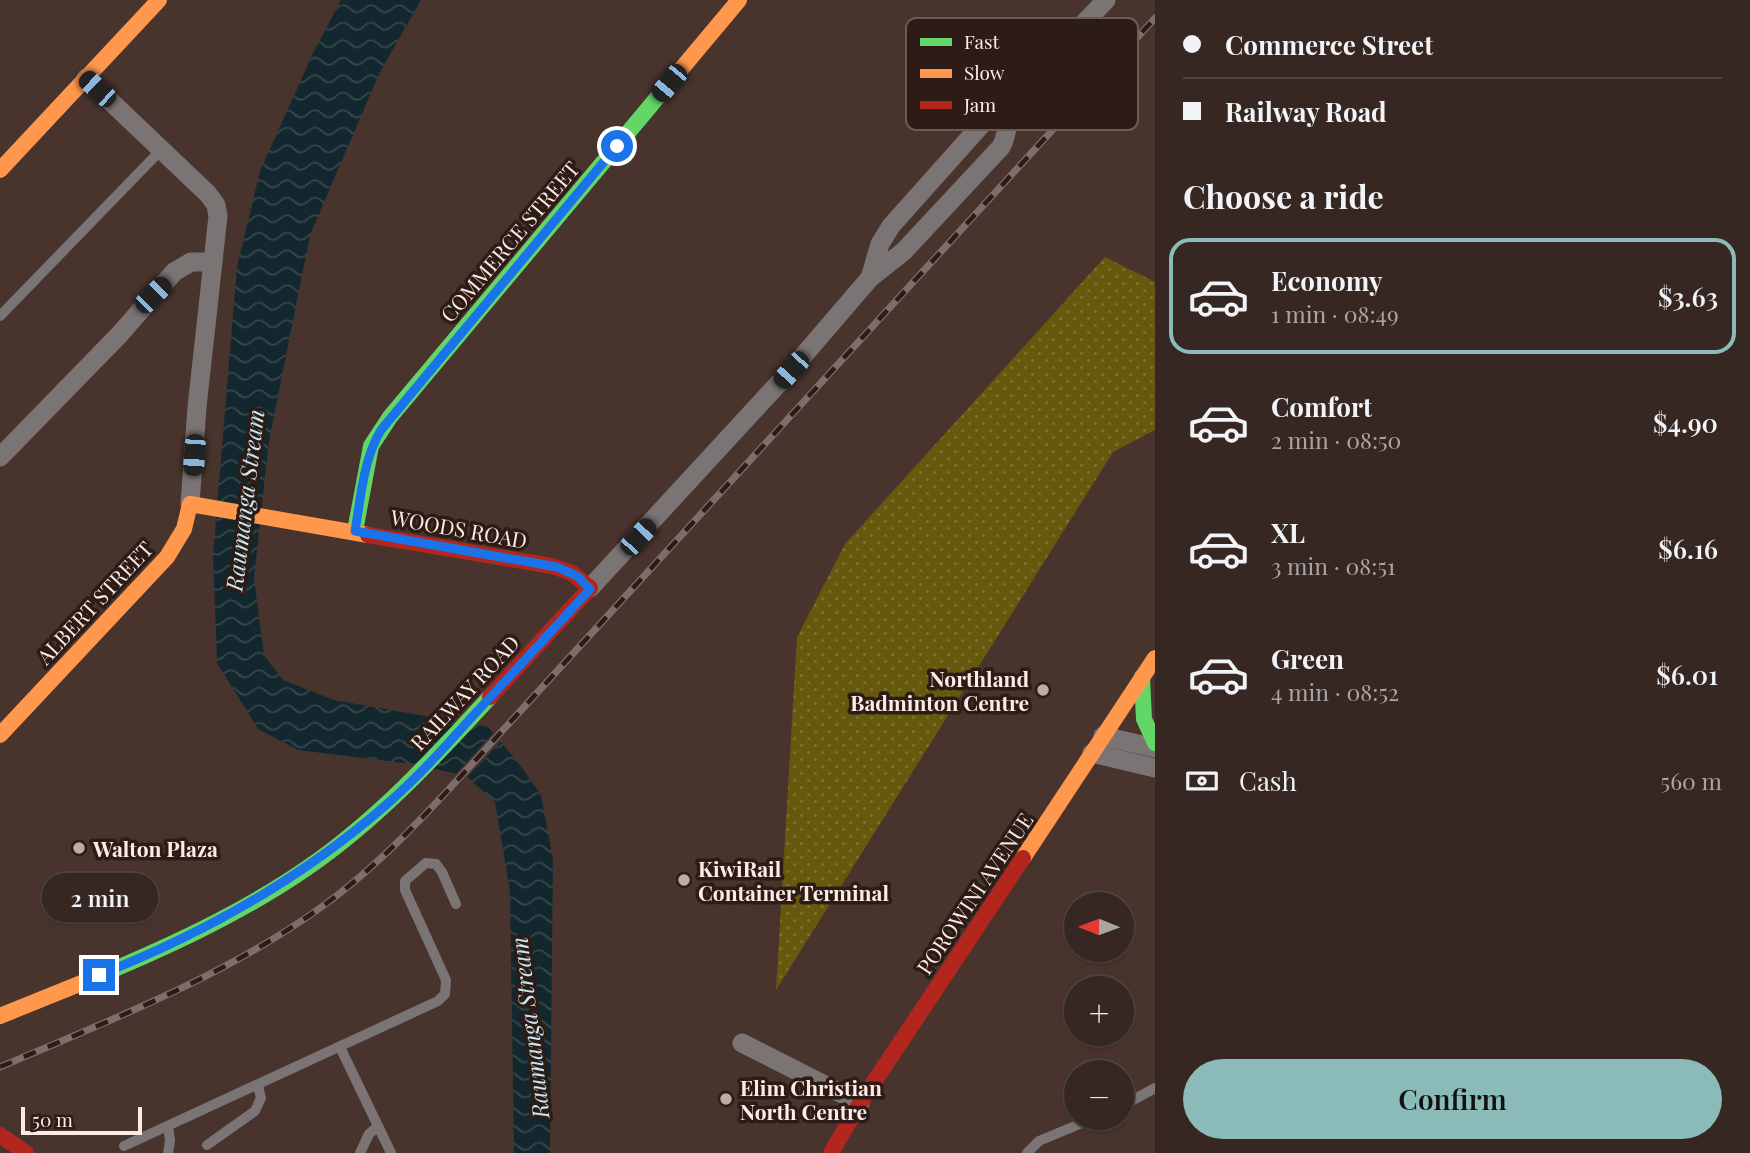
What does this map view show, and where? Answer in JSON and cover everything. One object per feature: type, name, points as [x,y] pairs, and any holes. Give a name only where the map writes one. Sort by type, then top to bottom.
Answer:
[{"type":"street","points":[[4,159],[86,78],[159,0]]},
{"type":"street","name":"COMMERCE STREET","points":[[355,531],[372,446],[390,417],[739,0]]},
{"type":"street","name":"RAILWAY ROAD","points":[[1089,18],[1106,0]]},
{"type":"street","name":"ALBERT STREET","points":[[0,735],[167,557],[184,529],[190,504],[197,407],[218,216],[216,205],[208,194],[86,78]]},
{"type":"street","name":"RAILWAY ROAD","points":[[870,278],[880,244],[891,226],[977,130]]},
{"type":"street","name":"RAILWAY ROAD","points":[[0,1016],[139,959],[268,893],[309,867],[421,772],[791,370],[870,278],[904,251],[1001,147],[1006,130]]},
{"type":"street","points":[[0,457],[120,334],[174,272],[191,262],[213,262]]},
{"type":"street","name":"WOODS ROAD","points":[[190,504],[284,518],[557,567],[577,576],[590,589]]},
{"type":"street","name":"POROWINI AVENUE","points":[[831,1153],[860,1104],[1155,658]]},
{"type":"street","points":[[1142,677],[1142,714],[1155,746]]},
{"type":"street","points":[[1103,736],[1155,746]]},
{"type":"street","points":[[1092,754],[1155,768]]},
{"type":"street","points":[[742,1043],[860,1104]]},
{"type":"street","points":[[0,1135],[26,1153]]},
{"type":"lane","points":[[0,316],[161,150]]},
{"type":"lane","points":[[124,1146],[433,1004],[445,994],[446,981],[405,890],[405,881],[426,863],[436,864],[456,904]]},
{"type":"lane","points":[[340,1047],[391,1153]]},
{"type":"lane","points":[[207,1144],[255,1111],[261,1098],[258,1086]]},
{"type":"lane","points":[[1134,1099],[1155,1088]]},
{"type":"lane","points":[[167,1153],[170,1141],[168,1126]]},
{"type":"lane","points":[[360,1153],[369,1134],[378,1126]]},
{"type":"lane","points":[[1027,1153],[1039,1141],[1065,1130]]},
{"type":"shaded area","points":[[1105,257],[1155,282],[1155,430],[1113,452],[776,990],[797,637],[845,544]]},
{"type":"water","name":"Raumanga Stream","points":[[341,0],[421,0],[380,72],[310,235],[269,441],[254,578],[264,655],[283,680],[334,700],[488,727],[518,762],[541,795],[553,860],[550,1153],[514,1153],[510,892],[495,802],[466,776],[412,764],[298,750],[258,729],[217,663],[213,555],[237,267],[260,171],[314,51]]},
{"type":"pier","points":[[495,731],[503,739],[465,780],[453,777]]},
{"type":"railway","points":[[1138,37],[1155,18]]},
{"type":"railway","points":[[0,1067],[205,977],[283,933],[347,888],[373,866],[445,793],[1052,130]]},
{"type":"traffic: fast","points":[[355,531],[371,446],[390,417],[667,86]]},
{"type":"traffic: fast","points":[[1142,677],[1144,719],[1155,743]]},
{"type":"traffic: fast","points":[[84,982],[199,931],[307,868],[381,809],[490,697]]},
{"type":"traffic: slow","points":[[0,170],[159,0]]},
{"type":"traffic: slow","points":[[667,86],[739,0]]},
{"type":"traffic: slow","points":[[0,735],[167,557],[184,529],[190,504],[368,535]]},
{"type":"traffic: slow","points":[[1023,858],[1155,658]]},
{"type":"traffic: slow","points":[[0,1016],[84,982]]},
{"type":"traffic: jam","points":[[368,535],[552,566],[572,573],[590,588],[490,697]]},
{"type":"traffic: jam","points":[[831,1153],[860,1103],[1023,858]]},
{"type":"traffic: jam","points":[[0,1135],[26,1153]]},
{"type":"place","name":"Northland Badminton Centre","points":[[1043,690]]},
{"type":"place","name":"Walton Plaza","points":[[79,848]]},
{"type":"place","name":"KiwiRail Container Terminal","points":[[684,880]]},
{"type":"place","name":"Elim Christian North Centre","points":[[726,1099]]},
{"type":"route","points":[[99,975],[184,938],[268,893],[309,867],[385,806],[421,772],[590,589],[577,576],[557,567],[355,531],[367,461],[381,430],[617,146]]}]
